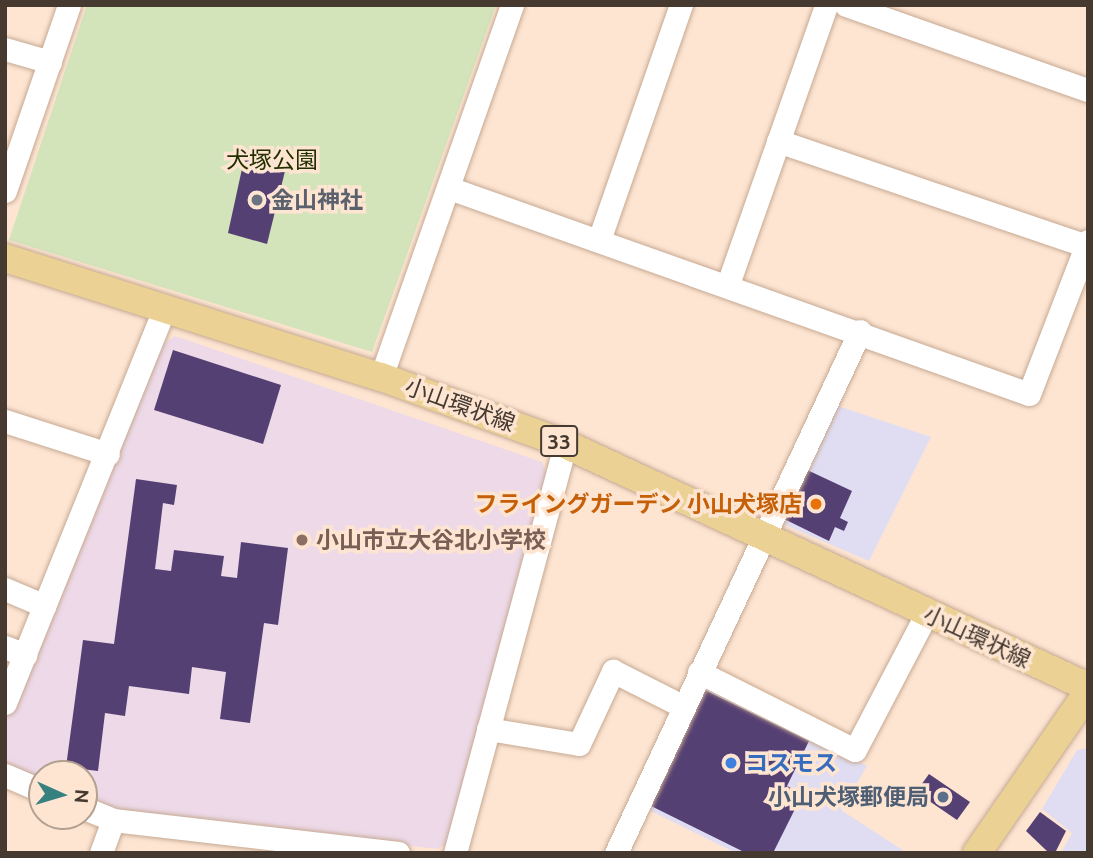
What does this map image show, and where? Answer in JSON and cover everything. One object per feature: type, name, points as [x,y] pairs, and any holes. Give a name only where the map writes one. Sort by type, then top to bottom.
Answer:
[{"type":"main road","name":"小山環状線","points":[[5,258],[381,377],[565,444],[1088,689]]},
{"type":"main road","points":[[977,853],[1088,689]]},
{"type":"street","points":[[5,191],[69,5]]},
{"type":"street","points":[[381,377],[512,5]]},
{"type":"street","points":[[599,240],[681,5]]},
{"type":"street","points":[[728,284],[826,5]]},
{"type":"street","points":[[846,5],[1088,90]]},
{"type":"street","points":[[5,49],[50,62]]},
{"type":"street","points":[[449,188],[728,284],[1029,394],[1087,244],[778,141]]},
{"type":"street","points":[[5,703],[15,651],[45,606],[164,309]]},
{"type":"street","points":[[616,853],[682,706],[860,331]]},
{"type":"street","points":[[5,421],[108,454]]},
{"type":"street","points":[[455,853],[565,444]]},
{"type":"street","points":[[5,589],[45,606]]},
{"type":"street","points":[[699,672],[855,750],[927,614]]},
{"type":"street","points":[[488,729],[579,744],[613,671],[682,706]]},
{"type":"street","points":[[5,775],[28,785]]},
{"type":"street","points":[[98,814],[113,820],[253,844],[398,853]]},
{"type":"street","points":[[101,853],[113,820]]},
{"type":"shaded area","name":"小山市立大谷北小学校","points":[[175,336],[542,462],[547,475],[450,840],[438,849],[120,812],[98,803],[98,760],[28,760],[28,776],[5,767],[5,722],[45,606],[161,345]]},
{"type":"shaded area","points":[[832,404],[931,437],[869,561],[783,524],[778,514]]},
{"type":"shaded area","name":"コスモス","points":[[700,683],[867,766],[841,810],[907,853],[736,853],[643,807]]},
{"type":"shaded area","points":[[1088,748],[1088,853],[1061,853],[1072,833],[1042,809],[1077,750]]},
{"type":"green space","name":"犬塚公園","points":[[87,5],[496,5],[372,352],[9,240]]},
{"type":"building","name":"金山神社","points":[[245,155],[286,167],[267,244],[228,233]]},
{"type":"building","points":[[173,350],[281,385],[263,444],[154,410]]},
{"type":"building","name":"フライングガーデン 小山犬塚店","points":[[803,468],[852,491],[840,518],[848,522],[844,531],[835,527],[829,541],[780,517]]},
{"type":"building","points":[[136,479],[177,485],[174,505],[163,503],[155,569],[171,571],[174,550],[224,556],[221,576],[237,578],[241,542],[288,548],[278,625],[264,623],[250,723],[220,719],[226,672],[192,667],[189,694],[129,686],[125,716],[105,713],[98,771],[98,760],[67,760],[83,640],[114,644]]},
{"type":"building","name":"コスモス","points":[[701,688],[809,741],[787,786],[803,793],[773,853],[746,853],[645,803]]},
{"type":"building","name":"小山犬塚郵便局","points":[[929,774],[970,802],[957,820],[916,792]]},
{"type":"building","points":[[1040,812],[1066,831],[1055,853],[1049,853],[1026,831]]},
{"type":"place","name":"金山神社","points":[[257,200]]},
{"type":"place","name":"フライングガーデン 小山犬塚店","points":[[816,504]]},
{"type":"place","name":"小山市立大谷北小学校","points":[[302,540]]},
{"type":"place","name":"コスモス","points":[[731,763]]},
{"type":"place","name":"小山犬塚郵便局","points":[[943,797]]}]
